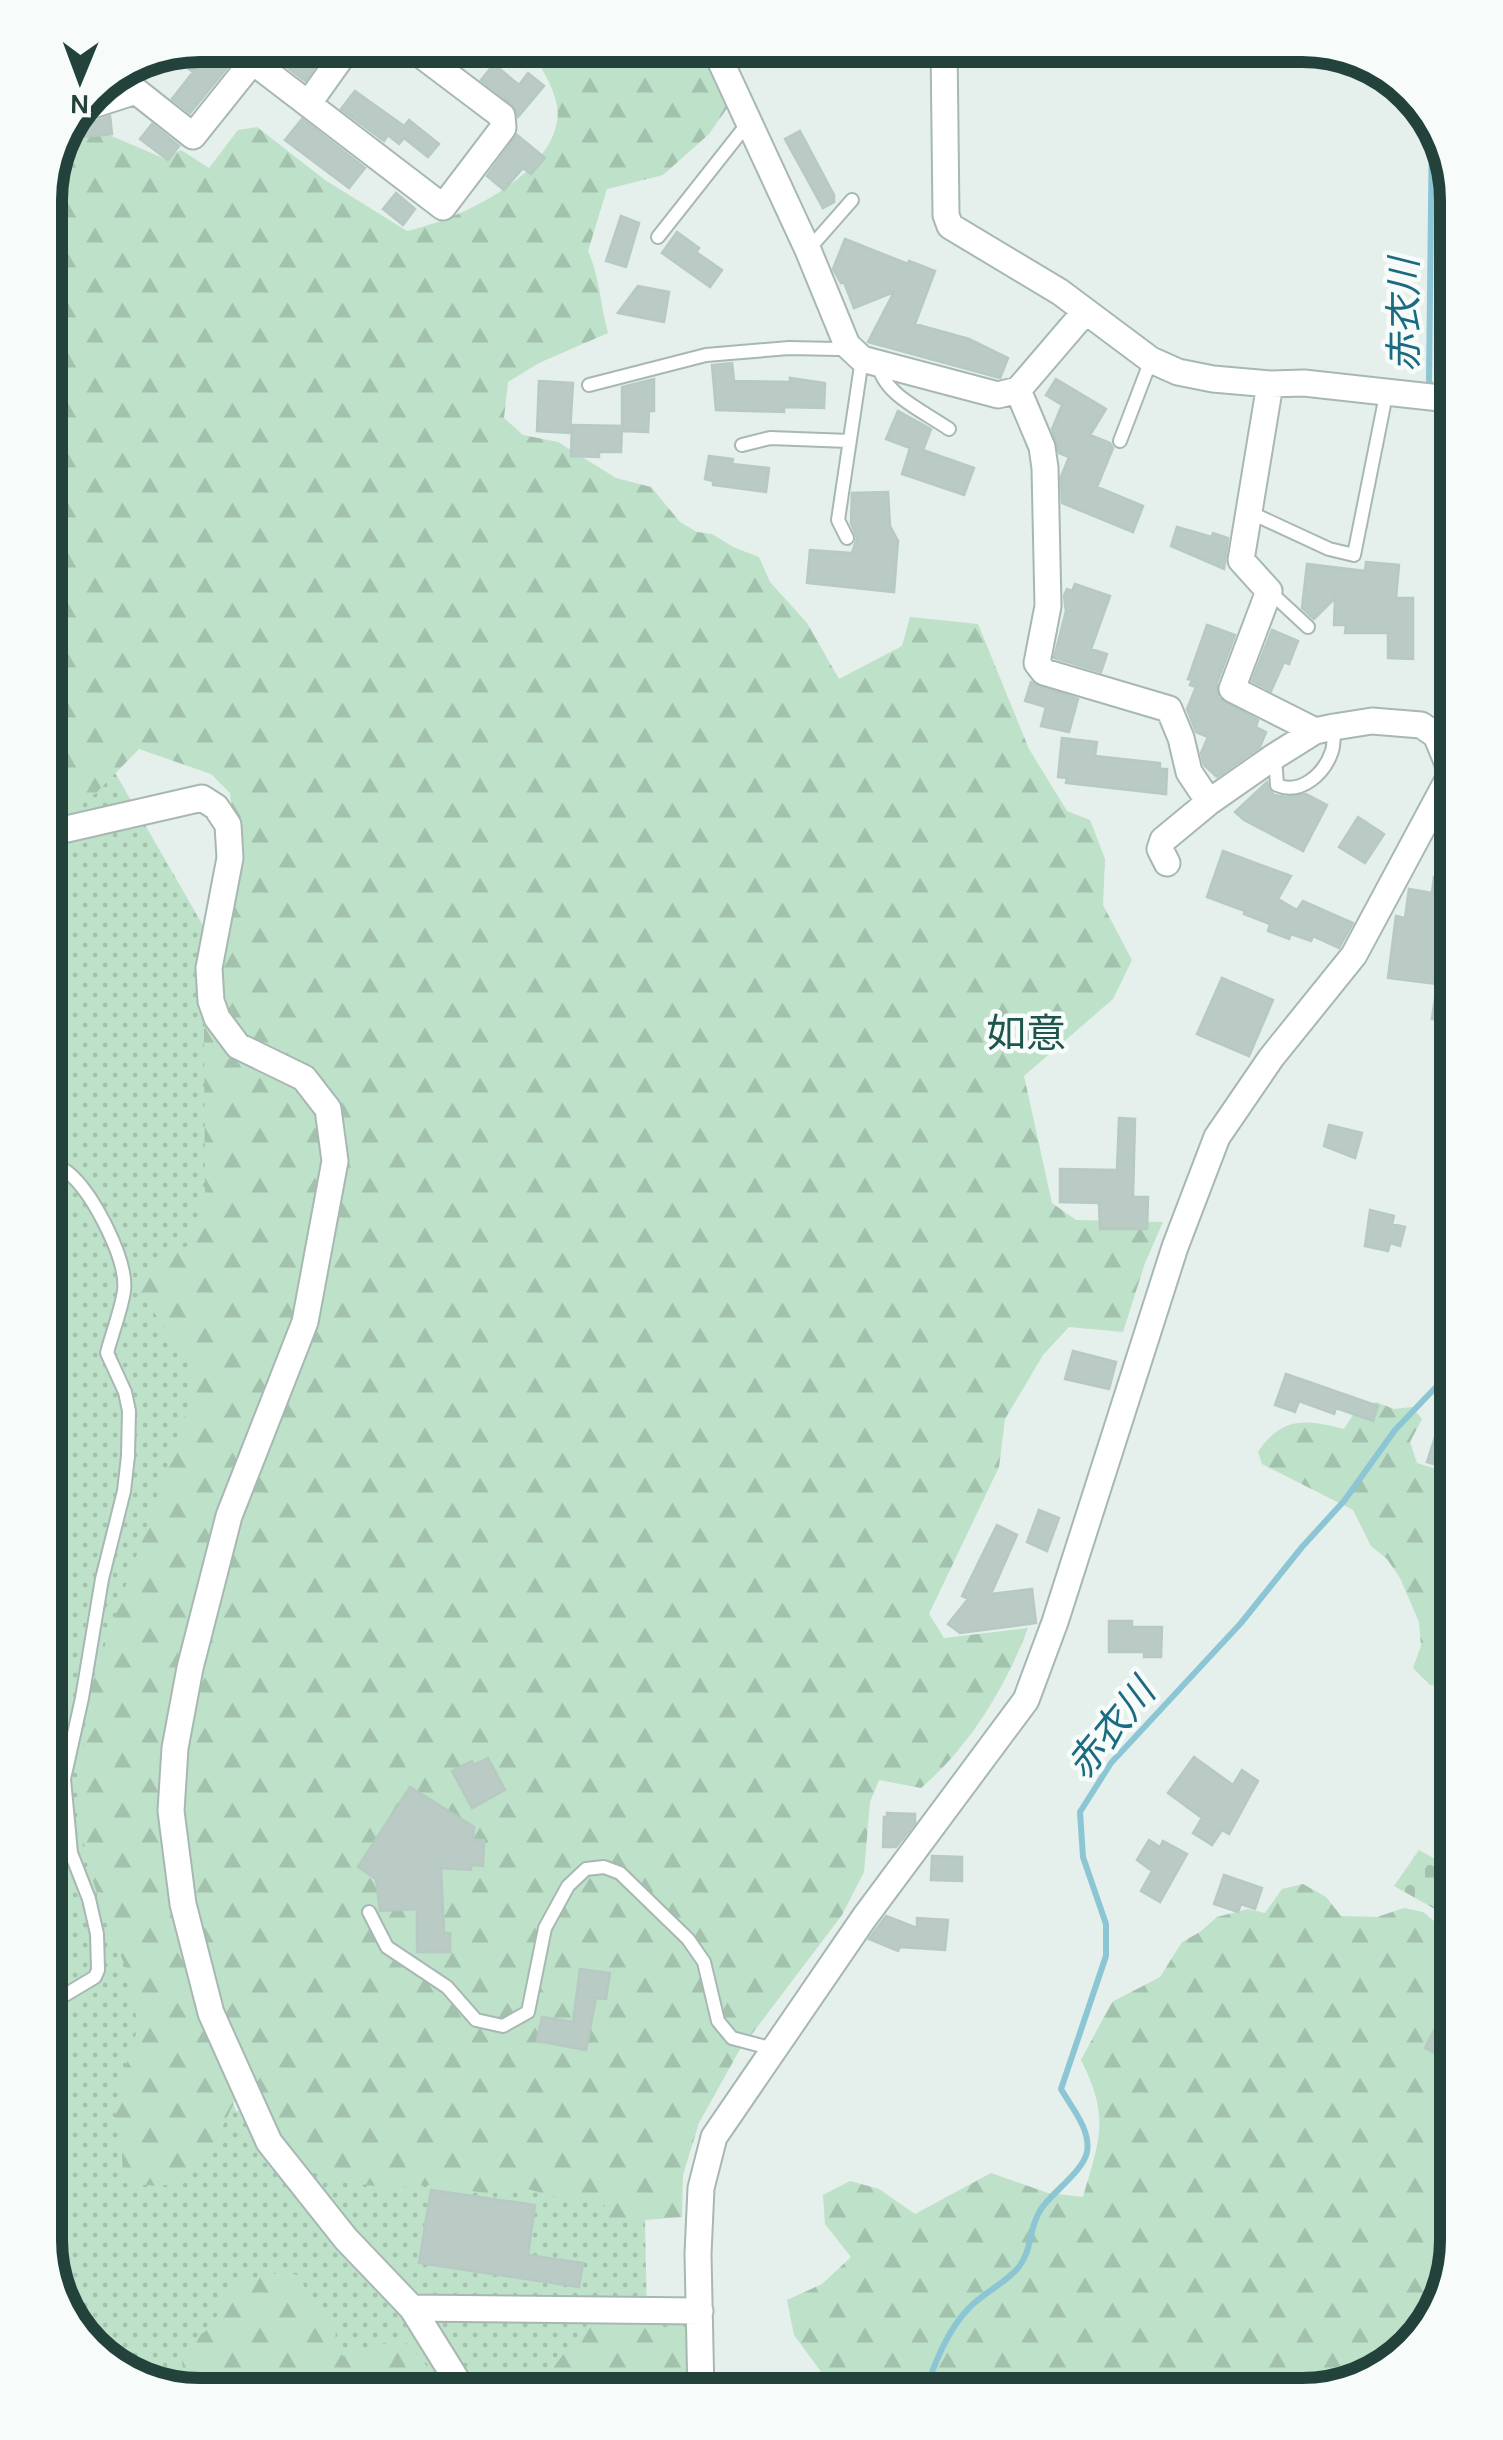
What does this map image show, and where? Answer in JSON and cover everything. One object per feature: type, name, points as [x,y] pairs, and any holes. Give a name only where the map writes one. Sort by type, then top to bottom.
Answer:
[{"type":"street","points":[[130,93],[136,91],[193,136],[251,63]]},
{"type":"street","points":[[256,63],[444,207],[503,128],[502,116],[432,63]]},
{"type":"street","points":[[308,104],[337,63]]},
{"type":"street","points":[[722,63],[808,250],[863,356],[998,395],[1018,390],[1084,313]]},
{"type":"street","points":[[944,63],[946,215],[950,226],[1060,292],[1151,360],[1178,372],[1270,384],[1304,382],[1440,397]]},
{"type":"street","points":[[1270,384],[1240,560],[1269,592],[1232,689],[1324,729]]},
{"type":"street","points":[[1018,390],[1042,446],[1045,468],[1048,606],[1038,664],[1044,672],[1168,709],[1190,772],[1209,802]]},
{"type":"street","points":[[1168,863],[1160,849],[1163,840],[1275,756],[1324,729],[1372,721],[1422,725],[1436,734],[1440,742]]},
{"type":"street","points":[[63,830],[202,798],[216,807],[228,825],[230,858],[209,968],[210,1001],[217,1018],[238,1046],[304,1078],[328,1109],[335,1161],[305,1322],[229,1516],[200,1620],[175,1748],[171,1811],[183,1904],[211,2013],[269,2142],[346,2238],[412,2308],[455,2377]]},
{"type":"street","points":[[701,2377],[701,2188],[714,2136],[864,1918],[1026,1700],[1055,1622],[1176,1247],[1217,1136],[1272,1058],[1354,955],[1440,802]]},
{"type":"street","points":[[412,2308],[700,2311]]},
{"type":"lane","points":[[658,237],[749,121]]},
{"type":"lane","points":[[808,250],[852,200]]},
{"type":"lane","points":[[590,385],[706,355],[789,348],[838,349],[863,356],[891,391],[949,430]]},
{"type":"lane","points":[[847,538],[838,520],[863,356]]},
{"type":"lane","points":[[1120,441],[1151,360]]},
{"type":"lane","points":[[1248,512],[1330,549],[1354,555],[1388,390]]},
{"type":"lane","points":[[742,445],[770,438],[849,441]]},
{"type":"lane","points":[[1269,592],[1308,627]]},
{"type":"lane","points":[[1275,756],[1277,785],[1300,789],[1332,752],[1324,729]]},
{"type":"lane","points":[[62,1997],[94,1978],[98,1970],[98,1934],[71,1853],[64,1779],[102,1579],[124,1490],[129,1410],[107,1353],[124,1290],[120,1261],[98,1213],[72,1176],[63,1170]]},
{"type":"lane","points":[[369,1912],[387,1947],[446,1987],[476,2020],[504,2026],[528,2012],[545,1928],[568,1886],[586,1869],[604,1867],[620,1873],[688,1939],[704,1962],[718,2021],[732,2038],[773,2049]]},
{"type":"green space","points":[[538,63],[709,63],[730,104],[709,134],[663,175],[607,189],[588,251],[608,333],[539,363],[508,382],[504,418],[523,435],[558,442],[616,478],[651,487],[680,522],[759,557],[770,582],[807,623],[839,679],[902,646],[910,617],[978,624],[1029,749],[1067,811],[1090,820],[1105,859],[1103,905],[1132,960],[1113,999],[1024,1076],[1052,1203],[1076,1220],[1163,1222],[1123,1332],[1069,1327],[1043,1355],[1005,1419],[999,1467],[929,1614],[944,1638],[1028,1628],[997,1694],[939,1772],[921,1788],[879,1780],[870,1802],[864,1872],[842,1915],[739,2051],[699,2123],[683,2175],[682,2217],[607,2223],[604,2205],[528,2189],[503,2187],[486,2193],[428,2185],[387,2188],[326,2179],[302,2165],[242,2086],[220,2132],[186,2183],[123,2183],[115,2118],[121,2082],[138,2027],[128,1972],[106,1923],[86,1857],[80,1817],[82,1760],[88,1694],[190,1402],[189,1361],[139,1292],[152,1260],[187,1246],[205,1196],[204,1031],[210,972],[236,851],[230,793],[211,774],[139,749],[95,794],[63,804],[63,191],[67,165],[82,130],[97,130],[163,158],[181,150],[209,168],[238,130],[257,127],[325,180],[407,231],[474,206],[519,178],[537,161],[557,122],[553,92]]},
{"type":"green space","points":[[110,764],[303,1099],[177,1954],[236,2111],[621,2129],[645,2221],[647,2321],[691,2324],[690,2377],[173,2375],[139,2363],[109,2343],[77,2301],[67,2275],[62,2240],[63,775]]},
{"type":"green space","points":[[1376,1402],[1394,1409],[1412,1407],[1422,1419],[1410,1442],[1417,1463],[1440,1470],[1440,1686],[1430,1685],[1413,1668],[1421,1646],[1419,1622],[1400,1578],[1387,1559],[1371,1546],[1353,1510],[1262,1464],[1258,1452],[1286,1426],[1306,1422],[1344,1429],[1354,1413]]},
{"type":"green space","points":[[1419,1850],[1440,1862],[1440,1912],[1394,1886]]},
{"type":"green space","points":[[1303,1884],[1326,1897],[1341,1916],[1377,1917],[1404,1908],[1423,1912],[1440,1926],[1440,2015],[1434,2030],[1440,2034],[1439,2258],[1426,2301],[1406,2331],[1364,2363],[1330,2375],[1303,2378],[825,2378],[794,2335],[787,2300],[822,2284],[851,2257],[825,2224],[823,2195],[850,2181],[879,2189],[915,2214],[991,2173],[1048,2193],[1083,2197],[1094,2159],[1099,2113],[1081,2060],[1112,2002],[1160,1977],[1182,1942],[1217,1917],[1248,1909],[1265,1913],[1282,1889]]},
{"type":"green space","points":[[286,2271],[299,2276],[319,2316],[336,2331],[334,2347],[343,2356],[401,2339],[434,2377],[184,2376],[182,2359],[188,2343],[213,2326],[221,2304],[238,2282]]},
{"type":"green space","points":[[626,2317],[655,2328],[678,2328],[695,2341],[714,2377],[545,2377],[591,2320]]},
{"type":"building","points":[[282,63],[316,65],[305,81]]},
{"type":"building","points":[[182,64],[230,64],[190,113],[172,99],[193,72]]},
{"type":"building","points":[[494,64],[519,85],[528,73],[544,86],[518,117],[512,104],[481,80]]},
{"type":"building","points":[[355,91],[404,126],[409,120],[439,144],[428,157],[404,138],[399,144],[388,135],[384,141],[341,109]]},
{"type":"building","points":[[302,119],[365,168],[349,188],[285,140]]},
{"type":"building","points":[[152,124],[179,146],[168,160],[140,139]]},
{"type":"building","points":[[82,130],[112,130],[112,134],[78,137]]},
{"type":"building","points":[[800,131],[834,195],[834,202],[823,208],[785,139]]},
{"type":"building","points":[[517,135],[545,158],[531,174],[523,168],[504,190],[487,176]]},
{"type":"building","points":[[396,193],[415,209],[403,225],[383,209]]},
{"type":"building","points":[[621,216],[639,223],[626,267],[606,261]]},
{"type":"building","points":[[677,232],[699,248],[696,252],[722,270],[710,287],[662,253]]},
{"type":"building","points":[[845,239],[935,271],[915,324],[969,339],[1008,358],[1000,378],[868,342],[894,292],[854,308],[844,282],[833,269]]},
{"type":"building","points":[[638,286],[669,292],[664,322],[618,313]]},
{"type":"building","points":[[732,363],[734,381],[790,382],[790,378],[825,383],[824,408],[784,407],[784,412],[716,410],[712,365]]},
{"type":"building","points":[[654,379],[654,411],[649,411],[648,432],[622,431],[622,387]]},
{"type":"building","points":[[1056,379],[1106,409],[1090,435],[1113,448],[1097,487],[1143,506],[1133,532],[1062,503],[1061,477],[1069,457],[1059,453],[1052,429],[1062,405],[1046,395]]},
{"type":"building","points":[[539,381],[573,383],[570,433],[537,431]]},
{"type":"building","points":[[898,411],[931,429],[923,450],[974,468],[964,495],[902,474],[910,448],[886,439]]},
{"type":"building","points":[[572,425],[622,426],[621,452],[599,452],[599,457],[571,456]]},
{"type":"building","points":[[709,456],[733,459],[732,464],[769,468],[766,492],[713,485],[713,481],[705,479]]},
{"type":"building","points":[[888,492],[890,526],[898,541],[894,592],[807,583],[810,550],[852,553],[857,538],[851,523],[852,493]]},
{"type":"building","points":[[1177,527],[1228,538],[1224,569],[1171,546]]},
{"type":"building","points":[[1366,562],[1399,565],[1396,598],[1413,598],[1413,659],[1388,658],[1388,633],[1345,633],[1346,625],[1334,625],[1335,598],[1314,619],[1302,608],[1307,564],[1365,571]]},
{"type":"building","points":[[1075,584],[1110,596],[1091,649],[1107,654],[1101,672],[1054,658],[1066,611],[1064,596]]},
{"type":"building","points":[[1207,625],[1235,635],[1217,683],[1218,698],[1258,720],[1256,727],[1266,732],[1260,747],[1217,777],[1204,765],[1201,753],[1208,737],[1196,732],[1187,709],[1196,687],[1188,679]]},
{"type":"building","points":[[1272,630],[1298,641],[1289,664],[1284,662],[1271,691],[1252,681]]},
{"type":"building","points":[[1031,682],[1078,699],[1069,732],[1041,726],[1046,707],[1025,701]]},
{"type":"building","points":[[1062,738],[1097,742],[1095,756],[1160,763],[1160,769],[1167,769],[1166,794],[1066,783],[1067,778],[1058,777]]},
{"type":"building","points":[[1267,782],[1274,795],[1306,794],[1327,805],[1303,851],[1235,812]]},
{"type":"building","points":[[1358,817],[1384,834],[1365,863],[1339,847]]},
{"type":"building","points":[[1223,851],[1291,876],[1278,899],[1297,910],[1303,901],[1353,923],[1339,948],[1313,936],[1311,941],[1291,934],[1289,939],[1268,931],[1270,924],[1207,897]]},
{"type":"building","points":[[1434,877],[1440,878],[1440,1020],[1432,1019],[1437,984],[1388,978],[1396,916],[1405,918],[1409,889],[1432,893]]},
{"type":"building","points":[[1222,978],[1273,1000],[1249,1056],[1197,1034]]},
{"type":"building","points":[[1119,1118],[1135,1119],[1133,1197],[1148,1197],[1147,1229],[1100,1229],[1099,1203],[1060,1202],[1060,1169],[1117,1170]]},
{"type":"building","points":[[1329,1125],[1362,1133],[1355,1158],[1324,1146]]},
{"type":"building","points":[[1370,1210],[1394,1216],[1392,1224],[1405,1227],[1400,1246],[1390,1243],[1388,1251],[1365,1246]]},
{"type":"building","points":[[1073,1351],[1116,1362],[1109,1389],[1065,1379]]},
{"type":"building","points":[[1286,1374],[1378,1406],[1373,1421],[1336,1408],[1334,1414],[1299,1401],[1295,1412],[1275,1405]]},
{"type":"building","points":[[1435,1437],[1440,1439],[1440,1466],[1427,1462]]},
{"type":"building","points":[[1039,1510],[1059,1518],[1047,1551],[1027,1542]]},
{"type":"building","points":[[997,1525],[1017,1535],[991,1594],[1032,1589],[1036,1623],[960,1633],[948,1624],[968,1599],[962,1596]]},
{"type":"building","points":[[1109,1621],[1132,1621],[1132,1627],[1162,1627],[1161,1657],[1144,1657],[1144,1652],[1109,1652]]},
{"type":"building","points":[[1194,1757],[1233,1785],[1242,1770],[1258,1781],[1229,1834],[1222,1830],[1212,1845],[1193,1833],[1202,1818],[1168,1793]]},
{"type":"building","points":[[488,1758],[505,1790],[472,1808],[452,1771]]},
{"type":"building","points":[[410,1787],[474,1827],[473,1840],[484,1840],[483,1866],[471,1865],[471,1870],[441,1868],[444,1933],[450,1933],[450,1952],[417,1952],[417,1909],[380,1911],[376,1879],[358,1867]]},
{"type":"building","points":[[887,1813],[915,1814],[915,1823],[896,1847],[883,1847]]},
{"type":"building","points":[[1149,1840],[1160,1847],[1163,1841],[1187,1854],[1160,1902],[1141,1891],[1152,1871],[1137,1860]]},
{"type":"building","points":[[932,1856],[962,1857],[962,1881],[931,1880]]},
{"type":"building","points":[[1224,1875],[1262,1888],[1255,1909],[1241,1904],[1238,1912],[1214,1904]]},
{"type":"building","points":[[886,1916],[917,1928],[917,1918],[948,1920],[945,1950],[900,1947],[898,1951],[869,1939]]},
{"type":"building","points":[[580,1969],[610,1973],[606,1999],[596,1998],[586,2050],[537,2041],[542,2017],[573,2022]]},
{"type":"building","points":[[1440,2019],[1440,2056],[1425,2048]]},
{"type":"building","points":[[431,2190],[535,2205],[528,2255],[583,2263],[579,2287],[419,2263]]},
{"type":"waterway","name":"赤衣川","points":[[1432,153],[1432,393]]},
{"type":"waterway","name":"赤衣川","points":[[1434,405],[1440,410]]},
{"type":"waterway","name":"赤衣川","points":[[931,2378],[955,2325],[1018,2268],[1039,2212],[1075,2172],[1087,2152],[1083,2127],[1061,2089],[1106,1956],[1106,1924],[1083,1857],[1080,1812],[1111,1763],[1241,1623],[1344,1501],[1395,1430],[1440,1383]]},
{"type":"district","name":"如意","points":[[1026,1033]]}]
